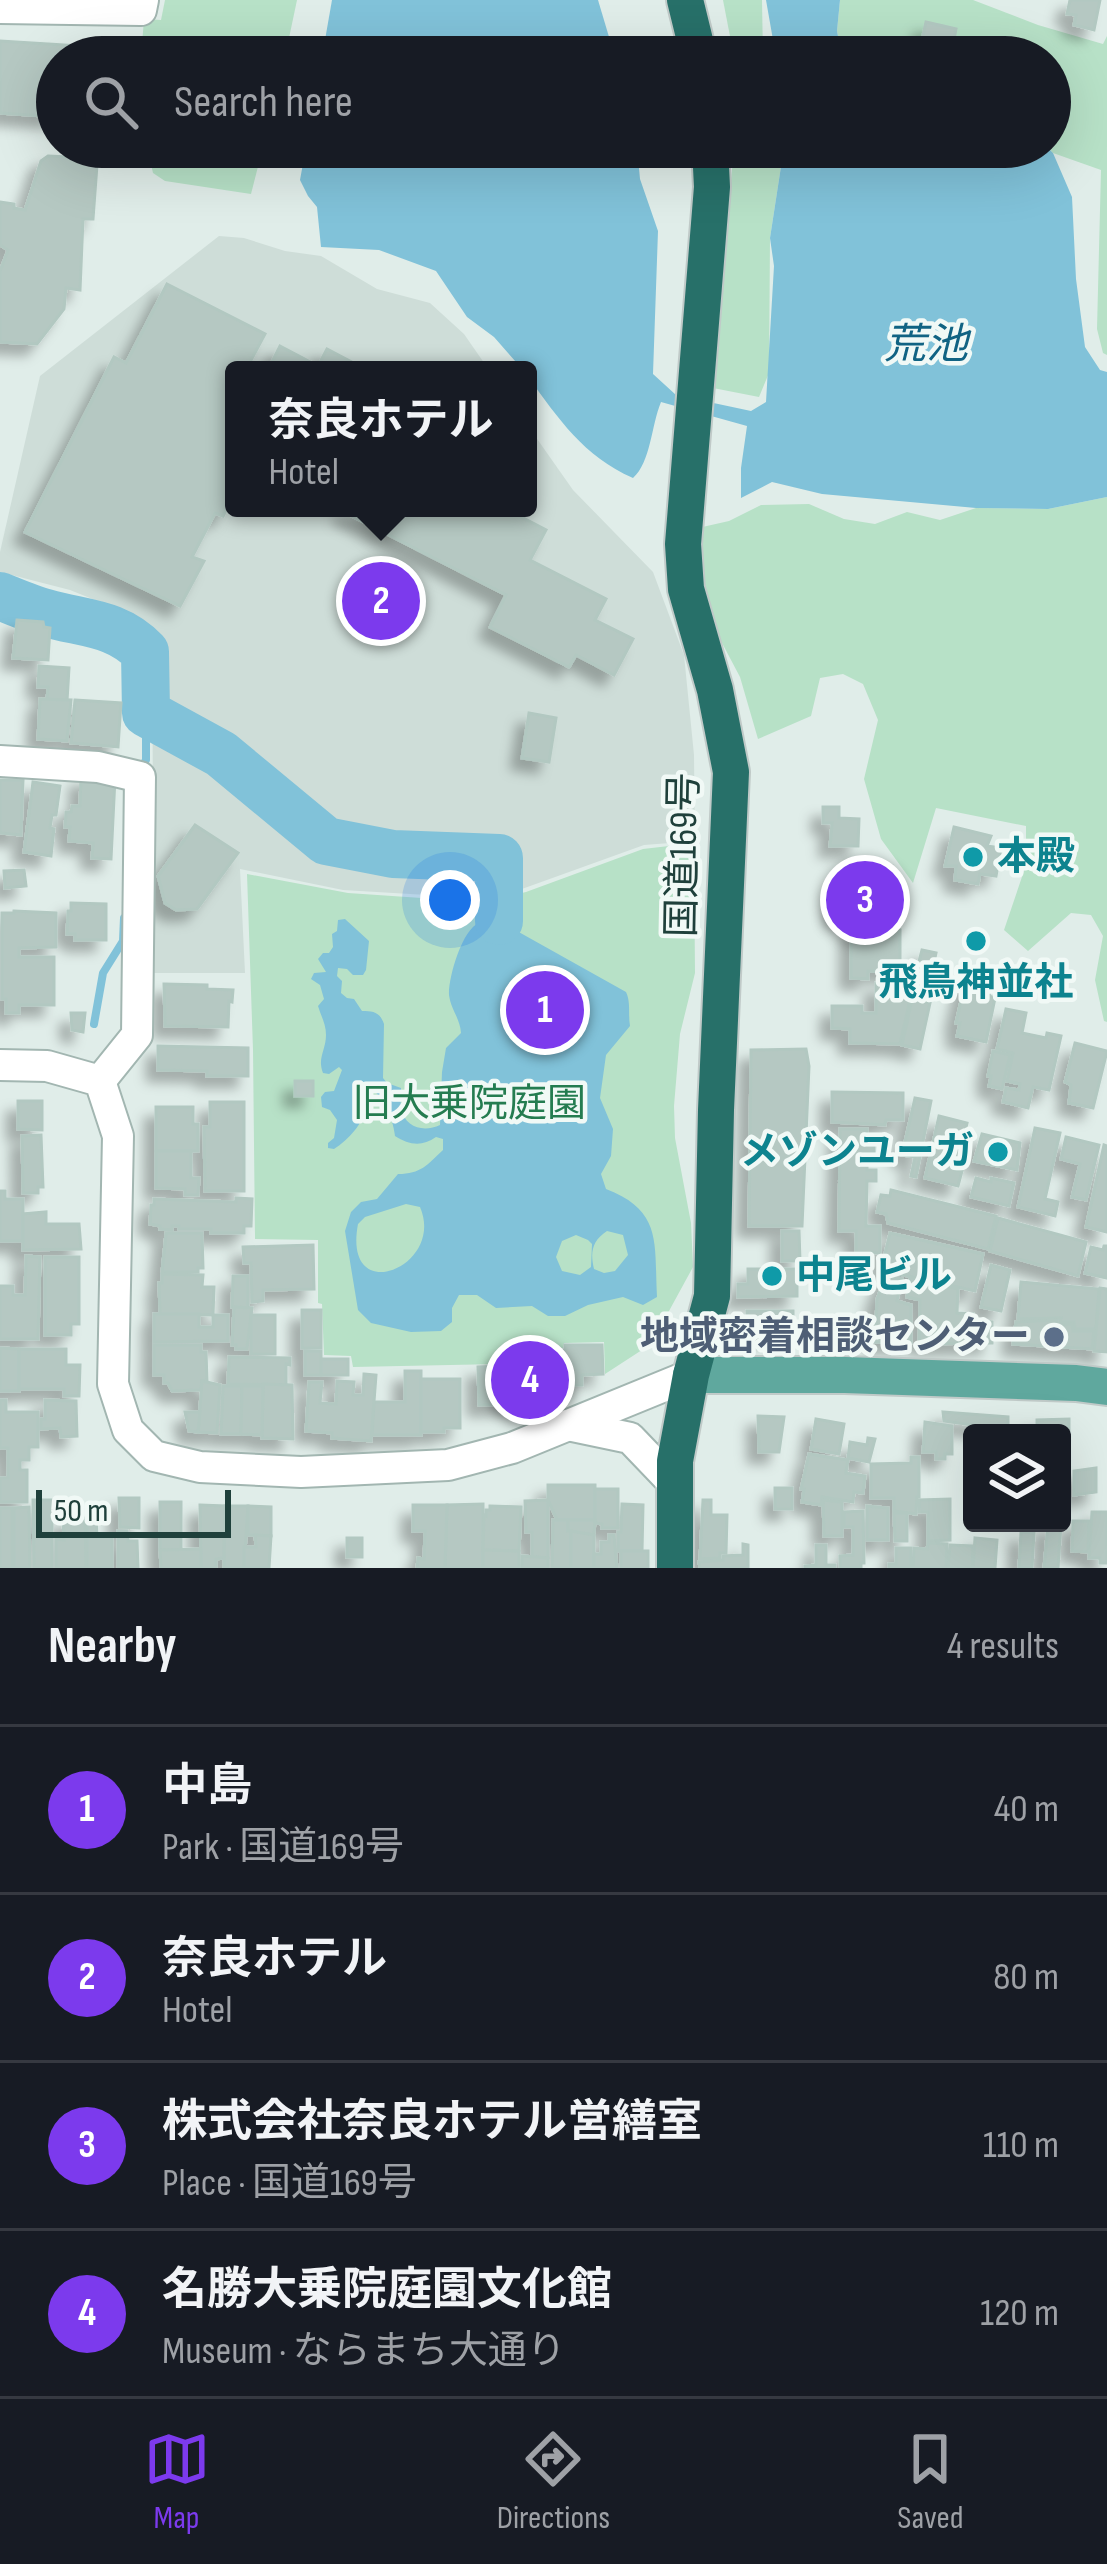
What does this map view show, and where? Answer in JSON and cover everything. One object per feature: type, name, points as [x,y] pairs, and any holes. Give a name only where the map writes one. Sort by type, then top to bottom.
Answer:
[{"type":"highway","points":[[685,0],[694,36]]},
{"type":"highway","name":"国道169号","points":[[675,1568],[675,1461],[712,1296],[731,772],[715,691],[686,589],[682,544],[711,168]]},
{"type":"main road","points":[[692,1375],[845,1375],[1107,1387]]},
{"type":"street","points":[[0,8],[141,10],[143,0]]},
{"type":"street","points":[[0,761],[98,767],[140,777],[137,1035],[100,1081]]},
{"type":"street","points":[[0,1065],[46,1066],[100,1081]]},
{"type":"street","points":[[100,1081],[118,1136],[113,1384],[128,1430],[154,1456],[200,1467],[301,1472],[448,1465],[512,1448],[692,1375]]},
{"type":"street","points":[[568,1425],[630,1438],[675,1485]]},
{"type":"shaded area","points":[[219,236],[321,256],[377,289],[430,303],[464,334],[483,361],[225,361],[225,517],[537,517],[537,439],[573,490],[653,572],[684,655],[694,755],[695,853],[670,843],[644,845],[494,899],[343,890],[240,869],[245,973],[154,973],[152,641],[125,612],[70,590],[0,572],[0,552],[40,376]]},
{"type":"green space","points":[[165,0],[297,0],[289,36],[143,36],[144,19],[161,20]]},
{"type":"green space","points":[[723,0],[762,0],[763,36],[730,36]]},
{"type":"green space","points":[[840,0],[973,0],[1103,44],[1107,36],[1107,355],[1097,329],[1101,170],[1071,159],[1071,36],[838,36]]},
{"type":"green space","points":[[152,168],[258,168],[251,194],[165,181]]},
{"type":"green space","points":[[732,168],[781,168],[770,238],[769,373],[759,397],[713,388]]},
{"type":"green space","points":[[1107,497],[1107,1022],[1095,980],[1103,936],[1091,915],[1071,913],[1028,951],[1004,930],[1026,865],[1026,826],[936,808],[913,883],[881,839],[864,779],[878,720],[863,684],[843,674],[820,678],[811,716],[758,739],[740,677],[703,607],[698,528],[729,521],[761,505],[809,504],[844,519],[875,524],[907,512],[940,520],[976,508],[1048,509]]},
{"type":"green space","name":"旧大乗院庭園","points":[[669,846],[694,857],[695,973],[680,1034],[674,1106],[693,1267],[663,1322],[645,1348],[605,1374],[604,1342],[499,1350],[499,1364],[353,1367],[351,1356],[324,1355],[318,1240],[255,1239],[247,874],[348,893],[492,900],[643,849]]},
{"type":"water","points":[[332,0],[598,0],[609,36],[326,36]]},
{"type":"water","points":[[766,0],[840,0],[838,36],[772,36]]},
{"type":"water","name":"荒池","points":[[302,168],[639,168],[658,231],[653,374],[676,395],[751,411],[766,402],[774,266],[770,238],[781,168],[1059,168],[1072,197],[1085,347],[1100,370],[1107,372],[1107,497],[1048,509],[976,508],[822,494],[772,482],[741,498],[747,426],[661,402],[647,453],[633,478],[600,459],[573,435],[537,389],[537,361],[515,361],[467,317],[436,271],[379,250],[321,247],[317,207],[300,180]]},
{"type":"water","points":[[345,919],[369,941],[363,975],[338,968],[341,993],[382,1020],[383,1078],[401,1088],[403,1115],[416,1127],[440,1125],[446,1048],[461,1033],[449,995],[451,978],[462,944],[479,923],[499,921],[626,992],[630,1026],[606,1055],[600,1098],[613,1129],[611,1156],[601,1174],[606,1189],[638,1208],[652,1231],[657,1297],[643,1305],[623,1297],[565,1316],[548,1316],[532,1306],[496,1308],[477,1295],[459,1295],[452,1322],[441,1331],[411,1332],[371,1323],[358,1310],[345,1231],[351,1212],[361,1202],[377,1199],[398,1174],[428,1164],[443,1150],[443,1139],[416,1144],[395,1136],[384,1104],[362,1083],[365,1111],[359,1124],[334,1149],[328,1148],[337,1120],[322,1107],[321,1097],[334,1091],[342,1070],[323,1073],[326,1031],[318,1006],[324,999],[320,985],[311,979],[314,973],[326,972],[318,959],[333,947],[338,920]],"holes":[[[538,987],[567,987],[579,1003],[580,1034],[571,1042],[522,1042],[510,1030],[512,1001]],[[406,1204],[420,1207],[424,1228],[419,1247],[393,1270],[377,1272],[365,1266],[357,1250],[358,1224],[365,1217]],[[607,1231],[623,1235],[628,1255],[615,1271],[594,1269],[593,1247]],[[576,1235],[588,1240],[591,1267],[580,1275],[562,1271],[556,1257],[562,1241]]]},
{"type":"building","points":[[1070,0],[1100,0],[1094,30],[1074,25],[1076,15],[1067,14]]},
{"type":"building","points":[[926,22],[956,29],[955,36],[923,36]]},
{"type":"building","points":[[0,41],[36,43],[36,116],[0,113]]},
{"type":"building","points":[[39,168],[97,168],[93,219],[83,219],[80,290],[66,288],[64,309],[37,344],[0,342],[0,271],[8,250],[0,245],[0,202],[25,210]]},
{"type":"building","points":[[167,284],[265,334],[251,361],[225,361],[225,512],[223,516],[215,513],[192,557],[204,561],[180,606],[25,532],[114,357],[126,363]]},
{"type":"building","points":[[280,346],[308,361],[272,361]]},
{"type":"building","points":[[327,349],[350,361],[321,361]]},
{"type":"building","points":[[354,517],[521,517],[546,530],[530,560],[606,599],[595,620],[633,639],[614,675],[576,655],[569,667],[490,627],[506,595]]},
{"type":"building","points":[[17,620],[43,622],[50,628],[48,660],[13,658]]},
{"type":"building","points":[[39,666],[69,668],[67,701],[47,700],[48,687],[38,687]]},
{"type":"building","points":[[40,699],[71,700],[67,741],[38,739]]},
{"type":"building","points":[[75,700],[121,703],[118,747],[71,743]]},
{"type":"building","points":[[529,713],[556,718],[549,762],[522,758]]},
{"type":"building","points":[[81,776],[115,778],[111,859],[92,858],[93,843],[69,841],[66,812],[80,806]]},
{"type":"building","points":[[0,780],[23,780],[21,835],[0,833]]},
{"type":"building","points":[[33,782],[60,786],[50,828],[54,829],[51,856],[24,852]]},
{"type":"building","points":[[823,807],[839,807],[839,818],[859,819],[858,846],[830,846],[832,823],[823,823]]},
{"type":"building","points":[[195,825],[238,853],[197,909],[176,910],[165,903],[158,876]]},
{"type":"building","name":"本殿","points":[[954,827],[991,836],[987,846],[1001,848],[996,876],[980,874],[978,884],[955,880],[956,866],[945,866]]},
{"type":"building","points":[[850,866],[892,866],[892,915],[836,915],[838,885],[850,884]]},
{"type":"building","points":[[24,870],[26,886],[5,888],[4,871]]},
{"type":"building","points":[[71,903],[106,904],[106,940],[75,940],[75,934],[67,934]]},
{"type":"building","points":[[2,913],[56,913],[56,947],[19,948],[19,957],[54,957],[54,1005],[19,1005],[19,1013],[6,1013]]},
{"type":"building","points":[[851,929],[900,930],[900,972],[868,971],[868,979],[851,978]]},
{"type":"building","points":[[922,950],[936,953],[932,972],[917,969]]},
{"type":"building","points":[[969,965],[995,970],[986,1042],[957,1036]]},
{"type":"building","points":[[876,983],[891,983],[890,996],[897,996],[900,985],[913,987],[900,1044],[850,1043],[850,1029],[832,1028],[832,1006],[862,1006],[862,1013],[876,1013]]},
{"type":"building","points":[[164,984],[233,990],[228,1027],[165,1026]]},
{"type":"building","points":[[912,999],[930,1003],[920,1049],[902,1045]]},
{"type":"building","points":[[1006,1009],[1026,1013],[1022,1033],[1061,1036],[1049,1090],[1033,1087],[1028,1108],[1003,1102],[1006,1088],[1019,1090],[1020,1084],[1007,1081],[1013,1053],[997,1049]]},
{"type":"building","points":[[71,1013],[85,1013],[83,1032],[72,1030]]},
{"type":"building","points":[[1075,1043],[1107,1051],[1093,1108],[1069,1103],[1071,1085],[1065,1082]]},
{"type":"building","points":[[158,1046],[248,1048],[248,1076],[158,1070]]},
{"type":"building","points":[[806,1049],[802,1226],[749,1226],[751,1050]]},
{"type":"building","points":[[993,1051],[1010,1055],[1002,1089],[989,1086]]},
{"type":"building","points":[[295,1081],[313,1081],[313,1096],[295,1096]]},
{"type":"building","points":[[832,1092],[903,1093],[903,1120],[886,1120],[885,1125],[832,1122]]},
{"type":"building","points":[[915,1098],[931,1101],[916,1177],[911,1176],[915,1157],[902,1155]]},
{"type":"building","points":[[18,1101],[42,1101],[42,1130],[18,1129]]},
{"type":"building","points":[[210,1102],[244,1102],[244,1191],[205,1191],[204,1127],[210,1127]]},
{"type":"building","points":[[156,1107],[193,1107],[198,1151],[156,1151]]},
{"type":"building","points":[[939,1116],[967,1123],[956,1170],[962,1171],[958,1186],[925,1178]]},
{"type":"building","points":[[1035,1128],[1060,1133],[1045,1199],[1058,1202],[1055,1216],[1018,1207]]},
{"type":"building","points":[[840,1129],[867,1129],[867,1143],[874,1143],[874,1153],[867,1153],[867,1170],[876,1170],[876,1181],[867,1181],[866,1226],[880,1226],[880,1253],[856,1252],[856,1231],[839,1231]]},
{"type":"building","name":"メゾンユーガ","points":[[982,1134],[1020,1143],[1017,1170],[974,1161]]},
{"type":"building","points":[[41,1135],[43,1187],[38,1187],[38,1193],[23,1193],[22,1136]]},
{"type":"building","points":[[1066,1137],[1099,1145],[1086,1200],[1072,1197],[1080,1164],[1061,1159]]},
{"type":"building","points":[[1107,1146],[1107,1232],[1086,1227]]},
{"type":"building","points":[[156,1151],[191,1151],[191,1178],[199,1178],[198,1195],[185,1195],[185,1189],[156,1188]]},
{"type":"building","points":[[976,1178],[1014,1183],[1009,1206],[971,1197]]},
{"type":"building","points":[[891,1190],[996,1216],[988,1249],[888,1223],[886,1214],[877,1212],[881,1195],[890,1196]]},
{"type":"building","points":[[0,1191],[5,1191],[5,1199],[23,1199],[23,1241],[0,1241]]},
{"type":"building","points":[[236,1198],[252,1199],[251,1226],[244,1226],[244,1233],[179,1226],[160,1229],[150,1224],[154,1199],[236,1202]]},
{"type":"building","points":[[46,1212],[46,1224],[79,1224],[81,1249],[23,1250],[23,1214]]},
{"type":"building","points":[[998,1218],[1086,1242],[1078,1276],[990,1251]]},
{"type":"building","points":[[782,1231],[799,1231],[800,1261],[782,1261]]},
{"type":"building","points":[[166,1233],[202,1233],[203,1268],[162,1272]]},
{"type":"building","points":[[890,1233],[983,1254],[975,1291],[881,1270]]},
{"type":"building","points":[[313,1245],[314,1289],[263,1290],[263,1301],[252,1302],[251,1263],[244,1263],[243,1247]]},
{"type":"building","points":[[1104,1246],[1107,1278],[1085,1273],[1091,1247],[1103,1250]]},
{"type":"building","points":[[26,1256],[40,1257],[38,1339],[0,1339],[0,1286],[13,1286],[13,1295],[25,1295]]},
{"type":"building","points":[[45,1257],[79,1257],[79,1324],[71,1324],[71,1335],[45,1335]]},
{"type":"building","points":[[991,1265],[1010,1270],[1001,1311],[981,1307]]},
{"type":"building","name":"中尾ビル","points":[[748,1269],[797,1269],[797,1296],[738,1297],[738,1284],[748,1284]]},
{"type":"building","points":[[162,1274],[203,1275],[202,1287],[214,1287],[213,1315],[160,1314]]},
{"type":"building","points":[[233,1276],[248,1276],[248,1308],[232,1307]]},
{"type":"building","points":[[886,1276],[902,1279],[897,1301],[911,1305],[911,1343],[875,1342],[877,1299]]},
{"type":"building","points":[[910,1277],[958,1289],[957,1313],[973,1314],[973,1321],[992,1322],[992,1343],[919,1344],[920,1300],[907,1297]]},
{"type":"building","points":[[1021,1282],[1099,1289],[1096,1329],[1075,1329],[1074,1322],[1060,1322],[1061,1318],[1018,1319]]},
{"type":"building","points":[[1100,1288],[1107,1289],[1107,1352],[1094,1351]]},
{"type":"building","points":[[234,1307],[252,1308],[247,1349],[232,1345]]},
{"type":"building","points":[[302,1310],[321,1310],[321,1348],[302,1348]]},
{"type":"building","points":[[747,1311],[793,1311],[793,1334],[748,1334]]},
{"type":"building","points":[[154,1314],[199,1314],[199,1327],[213,1327],[213,1315],[228,1315],[228,1341],[154,1342]]},
{"type":"building","points":[[251,1315],[275,1315],[275,1354],[251,1354]]},
{"type":"building","name":"地域密着相談センター","points":[[1057,1320],[1057,1325],[1072,1324],[1073,1331],[1094,1331],[1092,1349],[1013,1344],[1016,1322]]},
{"type":"building","points":[[154,1345],[201,1345],[201,1352],[206,1352],[207,1381],[202,1381],[201,1390],[172,1391],[164,1375],[154,1375]]},
{"type":"building","points":[[565,1345],[602,1345],[603,1374],[582,1375],[582,1385],[548,1386],[549,1397],[532,1397],[532,1404],[479,1405],[478,1367],[502,1366],[502,1352],[565,1350]]},
{"type":"building","points":[[0,1348],[19,1349],[19,1391],[0,1391]]},
{"type":"building","points":[[19,1349],[66,1349],[66,1365],[80,1365],[79,1396],[64,1396],[64,1389],[19,1389]]},
{"type":"building","points":[[305,1351],[321,1351],[321,1375],[305,1375]]},
{"type":"building","points":[[229,1357],[290,1358],[286,1385],[228,1384]]},
{"type":"building","points":[[321,1359],[348,1359],[348,1375],[321,1375]]},
{"type":"building","points":[[405,1371],[421,1371],[421,1435],[372,1435],[374,1402],[405,1402]]},
{"type":"building","points":[[364,1374],[376,1375],[371,1441],[306,1431],[309,1382],[322,1382],[320,1403],[336,1404],[337,1381],[354,1382],[353,1395],[363,1395]]},
{"type":"building","points":[[421,1379],[460,1379],[460,1428],[421,1432]]},
{"type":"building","points":[[202,1381],[220,1385],[217,1433],[198,1432]]},
{"type":"building","points":[[263,1384],[292,1385],[293,1439],[262,1438]]},
{"type":"building","points":[[223,1386],[242,1386],[241,1434],[221,1434]]},
{"type":"building","points":[[242,1386],[263,1386],[262,1435],[241,1434]]},
{"type":"building","points":[[0,1400],[6,1400],[6,1412],[38,1412],[38,1447],[29,1447],[29,1460],[20,1460],[20,1470],[27,1470],[27,1502],[0,1502],[0,1478],[8,1478],[8,1448],[0,1448]]},
{"type":"building","points":[[45,1400],[76,1401],[77,1436],[61,1437],[60,1428],[41,1429]]},
{"type":"building","points":[[185,1412],[200,1412],[198,1432],[189,1431]]},
{"type":"building","points":[[943,1412],[1008,1417],[1008,1424],[944,1421]]},
{"type":"building","points":[[758,1416],[784,1417],[779,1452],[759,1452]]},
{"type":"building","points":[[816,1419],[844,1424],[839,1454],[811,1449]]},
{"type":"building","points":[[1069,1419],[1069,1424],[1037,1424],[1037,1420]]},
{"type":"building","points":[[925,1422],[952,1426],[952,1454],[945,1454],[945,1459],[936,1459],[936,1452],[923,1452]]},
{"type":"building","points":[[868,1438],[875,1439],[869,1462],[848,1458],[850,1442],[867,1445]]},
{"type":"building","points":[[809,1454],[848,1460],[846,1473],[865,1476],[863,1493],[854,1492],[853,1502],[822,1497],[821,1505],[802,1502]]},
{"type":"building","points":[[911,1457],[919,1457],[916,1514],[894,1511],[894,1498],[871,1498],[871,1464],[911,1463]]},
{"type":"building","points":[[1096,1468],[1096,1492],[1074,1495],[1074,1471]]},
{"type":"building","points":[[548,1485],[595,1485],[595,1520],[557,1520],[548,1500]]},
{"type":"building","points":[[775,1488],[792,1488],[792,1509],[775,1509]]},
{"type":"building","points":[[595,1489],[618,1489],[618,1528],[595,1523]]},
{"type":"building","points":[[119,1498],[139,1498],[139,1528],[120,1527]]},
{"type":"building","points":[[950,1499],[950,1540],[928,1541],[928,1512],[919,1512],[919,1500]]},
{"type":"building","points":[[33,1500],[52,1500],[52,1568],[34,1568]]},
{"type":"building","points":[[548,1500],[548,1558],[532,1557],[525,1501]]},
{"type":"building","points":[[703,1500],[711,1500],[711,1515],[727,1515],[726,1553],[720,1553],[720,1558],[700,1559]]},
{"type":"building","points":[[823,1500],[842,1502],[842,1536],[824,1536]]},
{"type":"building","points":[[160,1502],[181,1502],[181,1550],[160,1550]]},
{"type":"building","points":[[483,1504],[483,1568],[445,1568],[447,1505]]},
{"type":"building","points":[[622,1504],[643,1505],[642,1551],[618,1551]]},
{"type":"building","points":[[200,1505],[225,1506],[224,1558],[216,1559],[216,1568],[201,1568]]},
{"type":"building","points":[[413,1505],[447,1505],[445,1568],[417,1568],[418,1558],[424,1559],[425,1531],[413,1531]]},
{"type":"building","points":[[225,1506],[248,1506],[244,1568],[224,1568]]},
{"type":"building","points":[[248,1506],[271,1507],[271,1536],[248,1535]]},
{"type":"building","points":[[490,1506],[521,1507],[519,1551],[483,1550],[484,1515]]},
{"type":"building","points":[[867,1506],[888,1508],[888,1540],[867,1540]]},
{"type":"building","points":[[29,1507],[30,1568],[14,1568],[14,1508]]},
{"type":"building","points":[[0,1508],[12,1508],[12,1568],[0,1568]]},
{"type":"building","points":[[863,1511],[864,1563],[861,1568],[840,1568],[840,1556],[853,1555],[853,1527],[844,1527],[844,1512]]},
{"type":"building","points":[[1092,1512],[1107,1512],[1107,1563],[1089,1558]]},
{"type":"building","points":[[894,1513],[907,1513],[907,1541],[895,1541]]},
{"type":"building","points":[[96,1516],[97,1537],[112,1537],[112,1568],[87,1568],[87,1517]]},
{"type":"building","points":[[63,1518],[85,1518],[86,1568],[56,1568],[56,1539],[64,1540]]},
{"type":"building","points":[[553,1520],[568,1520],[571,1568],[552,1568]]},
{"type":"building","points":[[568,1520],[595,1520],[594,1535],[568,1531]]},
{"type":"building","points":[[1073,1521],[1089,1521],[1088,1552],[1072,1551]]},
{"type":"building","points":[[118,1531],[127,1531],[128,1541],[137,1541],[138,1568],[118,1568]]},
{"type":"building","points":[[571,1531],[594,1535],[594,1568],[571,1568]]},
{"type":"building","points":[[1021,1532],[1034,1533],[1032,1568],[1019,1568]]},
{"type":"building","points":[[1047,1532],[1060,1532],[1058,1568],[1044,1568]]},
{"type":"building","points":[[255,1535],[271,1536],[269,1568],[244,1568],[244,1547],[256,1547]]},
{"type":"building","points":[[609,1535],[614,1535],[617,1568],[594,1568],[594,1554],[601,1554],[601,1542],[609,1542]]},
{"type":"building","points":[[347,1538],[362,1538],[362,1557],[347,1557]]},
{"type":"building","points":[[975,1538],[997,1540],[995,1568],[973,1568]]},
{"type":"building","points":[[928,1543],[947,1544],[946,1568],[913,1568],[914,1548],[927,1549]]},
{"type":"building","points":[[743,1544],[748,1545],[748,1568],[700,1568],[699,1562],[743,1555]]},
{"type":"building","points":[[816,1545],[826,1545],[826,1565],[835,1568],[805,1568],[816,1565]]},
{"type":"building","points":[[950,1545],[973,1546],[972,1568],[948,1568]]},
{"type":"building","points":[[896,1548],[911,1548],[911,1568],[889,1568],[896,1564]]},
{"type":"building","points":[[201,1549],[201,1568],[161,1568],[160,1550]]},
{"type":"building","points":[[483,1550],[519,1551],[519,1568],[483,1568]]},
{"type":"building","points":[[621,1551],[648,1551],[648,1568],[621,1568]]},
{"type":"building","points":[[522,1556],[548,1558],[548,1568],[522,1568]]},
{"type":"waterway","points":[[0,596],[111,629],[134,642],[145,652],[146,713],[221,754],[326,841],[393,854],[499,858],[499,921]]},
{"type":"waterway","points":[[141,768],[146,760],[146,713]]},
{"type":"waterway","points":[[94,1024],[103,973],[123,941],[124,918]]},
{"type":"place","name":"奈良ホテル","points":[[381,601]]},
{"type":"place","name":"本殿","points":[[973,857]]},
{"type":"place","name":"株式会社奈良ホテル営繕室","points":[[865,900]]},
{"type":"place","name":"飛鳥神並社","points":[[976,941]]},
{"type":"place","name":"中島","points":[[545,1010]]},
{"type":"place","name":"メゾンユーガ","points":[[998,1152]]},
{"type":"place","name":"中尾ビル","points":[[772,1276]]},
{"type":"place","name":"地域密着相談センター","points":[[1054,1337]]},
{"type":"place","name":"名勝大乗院庭園文化館","points":[[530,1380]]}]
